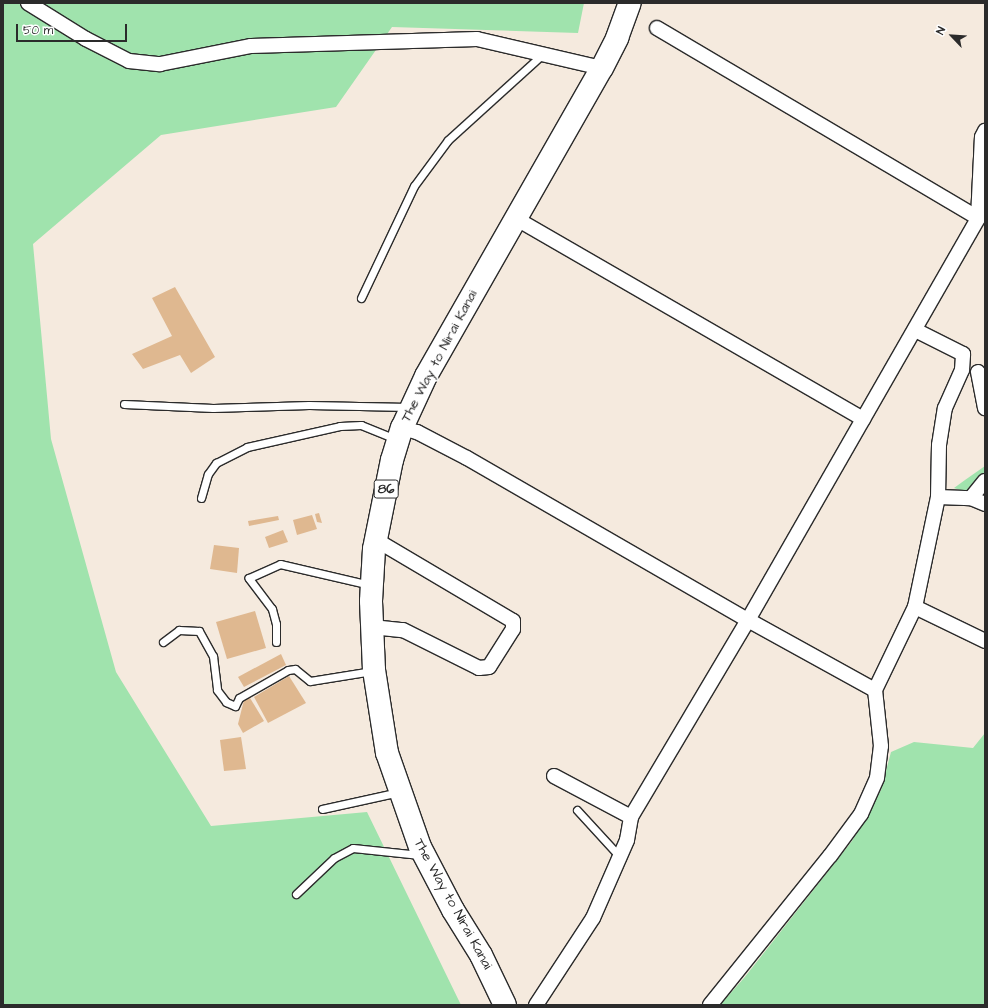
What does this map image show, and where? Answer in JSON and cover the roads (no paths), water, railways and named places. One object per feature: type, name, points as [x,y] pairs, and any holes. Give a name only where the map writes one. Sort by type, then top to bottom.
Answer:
[{"type":"main road","name":"The Way to Nirai Kanai","points":[[505,1005],[481,955],[453,910],[424,856],[399,792],[387,754],[374,670],[372,586],[376,540],[392,460],[400,434],[411,407],[442,345],[602,68],[617,38],[630,3]]},
{"type":"street","points":[[28,3],[86,38],[129,61],[160,64],[251,46],[477,39],[602,68]]},
{"type":"street","points":[[657,28],[978,218]]},
{"type":"street","points":[[536,1005],[592,918],[627,840],[632,818],[748,620],[978,218],[983,150],[982,136],[985,131]]},
{"type":"street","points":[[515,218],[863,419]]},
{"type":"street","points":[[710,1005],[825,862],[861,814],[877,778],[882,746],[875,690],[916,607],[938,497],[939,445],[945,408],[962,370],[963,354],[915,330]]},
{"type":"street","points":[[962,370],[982,372],[985,408]]},
{"type":"street","points":[[400,434],[417,432],[468,458],[748,620],[875,690]]},
{"type":"street","points":[[971,498],[985,481]]},
{"type":"street","points":[[938,497],[971,498],[985,504]]},
{"type":"street","points":[[372,627],[403,630],[479,668],[489,667],[513,629],[513,621],[376,540]]},
{"type":"street","points":[[916,607],[985,641]]},
{"type":"street","points":[[554,776],[632,818]]},
{"type":"lane","points":[[361,298],[414,186],[448,140],[543,54]]},
{"type":"lane","points":[[124,404],[213,408],[309,405],[411,407]]},
{"type":"lane","points":[[201,498],[208,474],[216,464],[247,447],[340,426],[360,425],[400,434]]},
{"type":"lane","points":[[276,642],[276,624],[272,609],[249,578],[280,564],[372,586]]},
{"type":"lane","points":[[163,642],[179,630],[199,631],[213,656],[217,690],[226,702],[235,706],[239,698],[288,670],[295,669],[310,681],[366,673],[374,670]]},
{"type":"lane","points":[[322,809],[399,792]]},
{"type":"lane","points":[[577,810],[620,857]]},
{"type":"lane","points":[[296,894],[334,858],[353,848],[424,856]]}]
